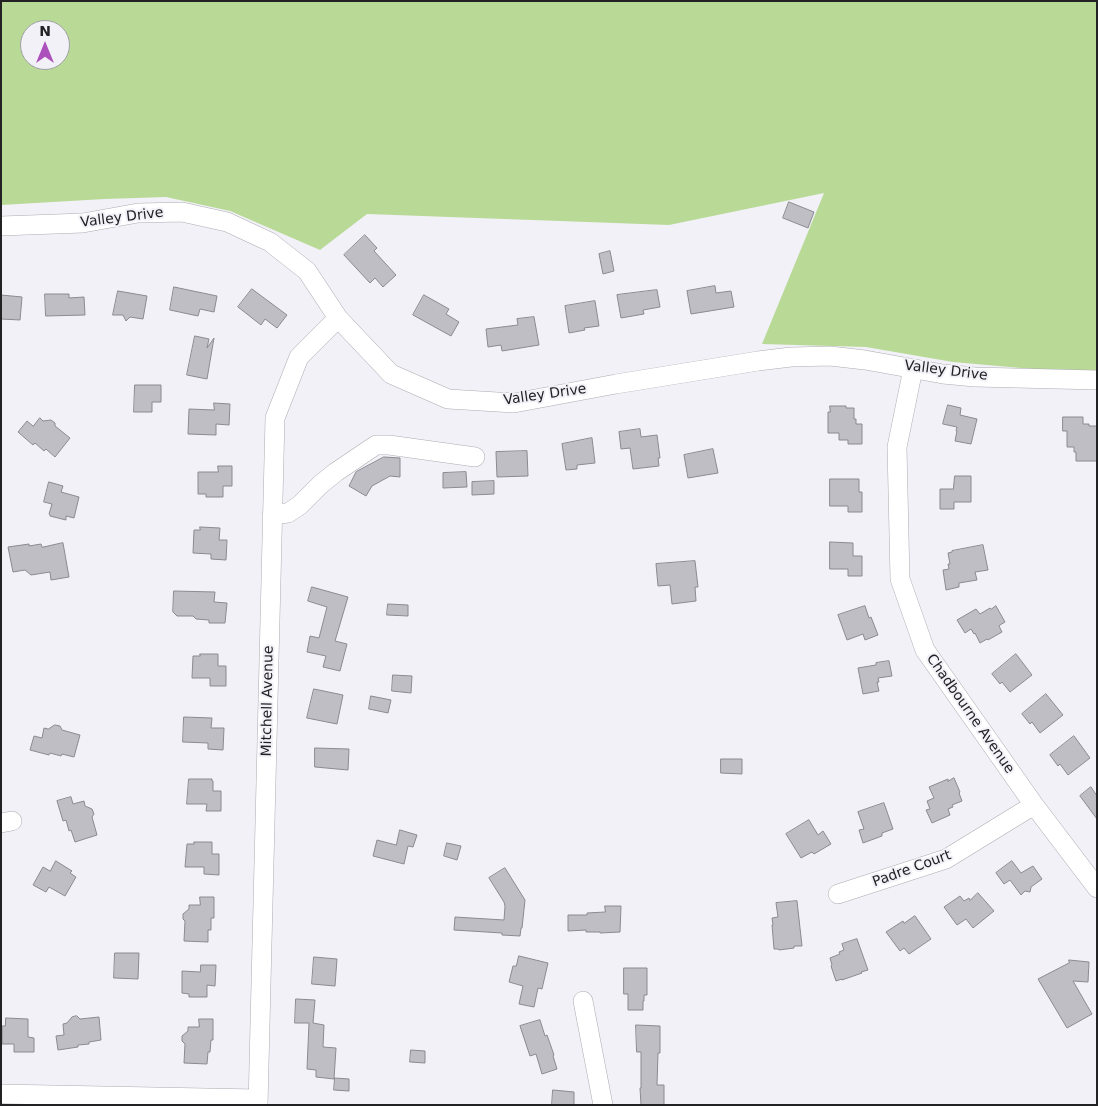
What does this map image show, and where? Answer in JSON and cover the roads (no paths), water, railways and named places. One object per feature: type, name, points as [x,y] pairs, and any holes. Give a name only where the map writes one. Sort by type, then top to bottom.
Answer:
[{"type":"street","name":"Valley Drive","points":[[1,226],[83,223],[138,213],[182,212],[227,222],[270,242],[307,271],[338,318],[391,374],[448,399],[514,403],[616,384],[791,357],[830,356],[865,360],[942,374],[1097,380]]},
{"type":"street","name":"Mitchell Avenue","points":[[258,1102],[274,418],[300,357],[338,318]]},
{"type":"street","name":"Chadbourne Avenue","points":[[913,369],[897,447],[900,579],[925,650],[1034,805],[1097,888]]},
{"type":"street","points":[[272,515],[288,513],[300,505],[336,472],[376,445],[389,445],[475,457]]},
{"type":"street","name":"Padre Court","points":[[838,894],[946,859],[1034,805]]},
{"type":"street","points":[[583,1001],[603,1105]]},
{"type":"street","points":[[1,1094],[258,1102]]}]
